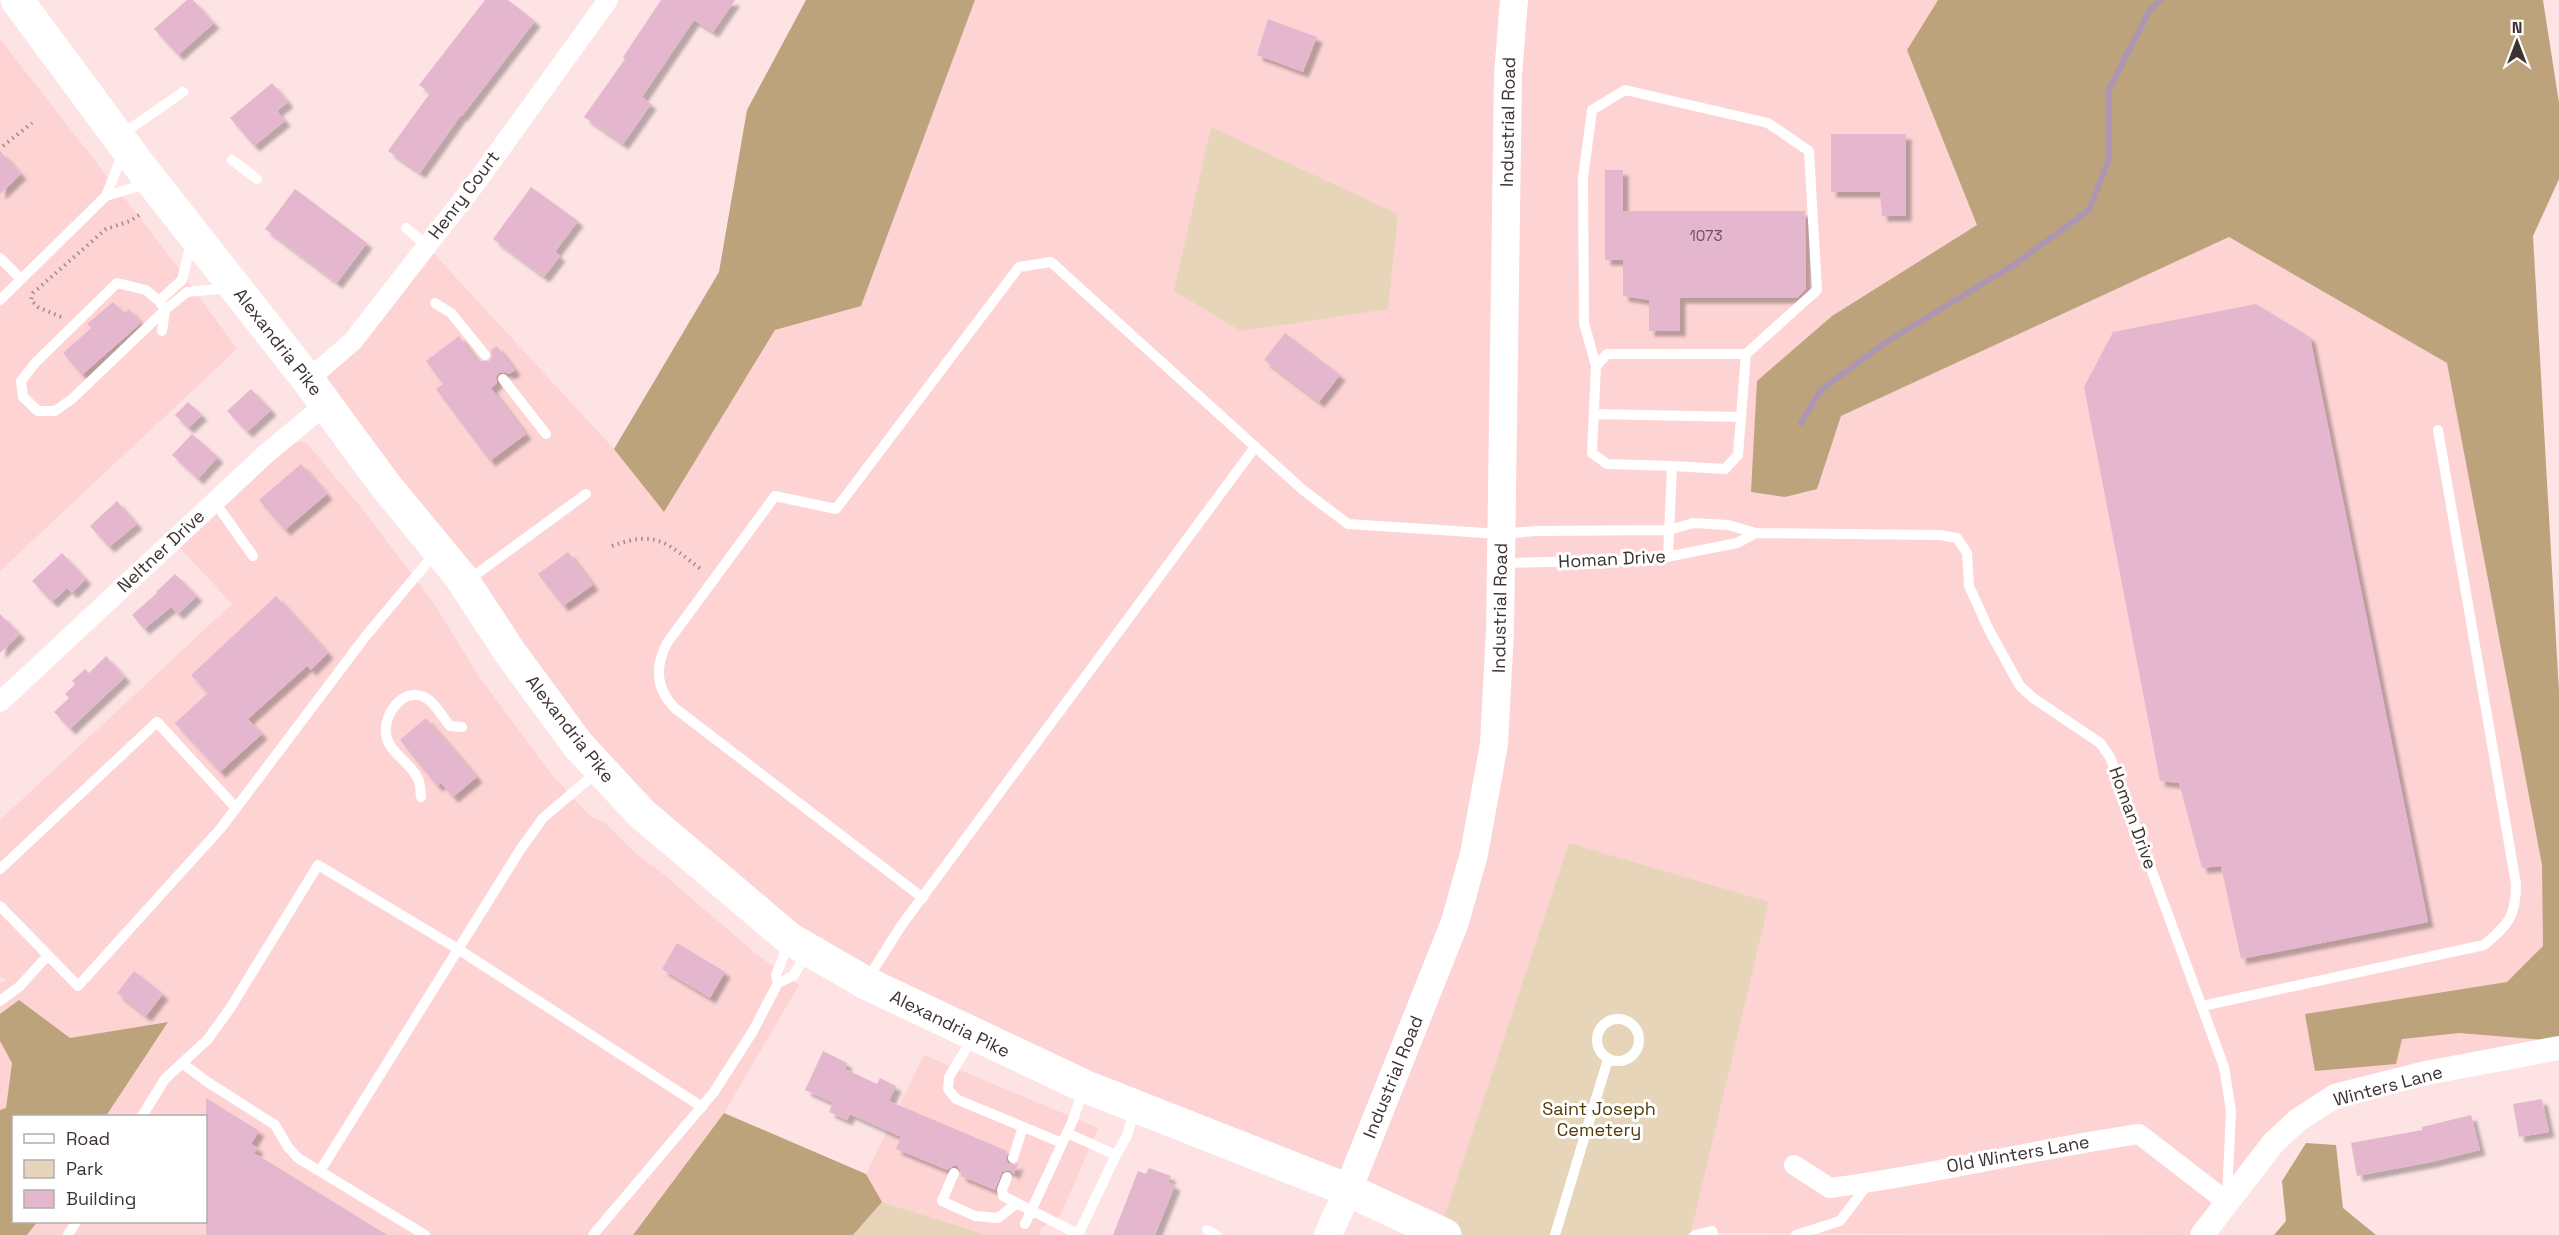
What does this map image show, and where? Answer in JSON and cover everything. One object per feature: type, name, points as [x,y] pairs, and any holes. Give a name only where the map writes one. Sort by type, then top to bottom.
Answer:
[{"type":"highway","name":"Alexandria Pike","points":[[17,0],[122,142],[464,583],[509,651],[578,745],[641,813],[800,944],[866,983],[1084,1086],[1348,1190],[1445,1235]]},
{"type":"main road","name":"Industrial Road","points":[[1328,1235],[1443,953],[1472,865],[1494,744],[1498,688],[1501,563],[1508,75],[1514,0]]},
{"type":"street","name":"Henry Court","points":[[317,392],[353,341],[478,180],[608,0]]},
{"type":"street","name":"Neltner Drive","points":[[0,702],[294,429],[317,392]]},
{"type":"street","name":"Winters Lane","points":[[2202,1235],[2274,1142],[2298,1120],[2335,1096],[2426,1073],[2559,1048]]},
{"type":"street","name":"Old Winters Lane","points":[[1794,1165],[1830,1188],[1869,1183],[2062,1145],[2139,1134],[2227,1202]]},
{"type":"lane","points":[[1596,366],[1607,354],[1746,354],[1817,290],[1809,151],[1768,123],[1625,90],[1592,110],[1583,178],[1584,323],[1596,366],[1592,453],[1607,464],[1725,469],[1738,455],[1746,354]]},
{"type":"lane","points":[[106,196],[122,142],[183,92]]},
{"type":"lane","points":[[232,159],[257,179]]},
{"type":"lane","points":[[0,300],[106,196],[153,182]]},
{"type":"lane","points":[[406,228],[426,245]]},
{"type":"lane","points":[[162,331],[162,306],[146,290],[117,283],[36,362],[21,381],[23,397],[38,411],[55,411],[72,399],[162,306],[182,280],[193,234]]},
{"type":"lane","points":[[0,258],[21,279]]},
{"type":"lane","name":"Homan Drive","points":[[715,580],[775,496],[836,509],[1019,267],[1051,262],[1303,490],[1348,524],[1501,534],[1536,531],[1669,530],[1693,523],[1728,525],[1756,533],[1940,535],[1957,538],[1967,554],[1969,586],[1993,640],[2020,686],[2033,698],[2100,743],[2110,757],[2224,1067],[2231,1111],[2227,1202]]},
{"type":"lane","points":[[162,306],[188,292],[236,287]]},
{"type":"lane","points":[[435,303],[451,313],[485,355]]},
{"type":"lane","points":[[503,379],[546,434]]},
{"type":"lane","points":[[1594,414],[1741,417]]},
{"type":"lane","points":[[2202,1006],[2484,945],[2506,926],[2516,906],[2516,884],[2438,430]]},
{"type":"lane","points":[[866,983],[887,946],[1255,447]]},
{"type":"lane","points":[[1668,557],[1672,466]]},
{"type":"lane","points":[[464,583],[586,494]]},
{"type":"lane","points":[[214,501],[253,556]]},
{"type":"lane","name":"Homan Drive","points":[[1501,563],[1651,560],[1737,543],[1756,533]]},
{"type":"lane","points":[[0,906],[78,986],[236,808],[365,637],[438,549]]},
{"type":"lane","points":[[715,580],[662,652],[659,677],[665,698],[923,898]]},
{"type":"lane","points":[[421,797],[418,778],[391,747],[386,736],[387,718],[393,707],[403,698],[417,695],[429,700],[450,726],[462,727]]},
{"type":"lane","points":[[0,869],[158,722],[236,808]]},
{"type":"lane","points":[[320,1171],[520,850],[543,818],[600,770]]},
{"type":"lane","points":[[143,1115],[165,1079],[208,1039],[231,1007],[318,865],[458,949],[702,1107]]},
{"type":"lane","points":[[778,983],[776,975],[800,944]]},
{"type":"lane","points":[[593,1235],[728,1073],[778,983],[794,976],[800,944]]},
{"type":"lane","points":[[0,1001],[20,986],[48,955]]},
{"type":"lane","points":[[1623,1019],[1635,1027],[1638,1034],[1638,1047],[1635,1054],[1623,1061],[1608,1059],[1599,1050],[1597,1036],[1599,1029],[1609,1020],[1623,1019]]},
{"type":"lane","points":[[974,1036],[950,1077],[948,1089],[956,1099],[1023,1127],[1116,1155]]},
{"type":"lane","points":[[1555,1235],[1608,1059]]},
{"type":"lane","points":[[182,1063],[206,1081],[267,1118],[275,1125],[288,1147],[298,1158],[425,1235]]},
{"type":"lane","points":[[1025,1224],[1065,1138],[1084,1086]]},
{"type":"lane","points":[[1007,1177],[1002,1190],[1003,1196],[1078,1234],[1126,1136],[1136,1106]]},
{"type":"lane","points":[[1013,1158],[1023,1127]]},
{"type":"lane","points":[[954,1173],[942,1201],[975,1216],[998,1218],[1017,1203]]},
{"type":"lane","points":[[1796,1235],[1840,1221],[1869,1183]]},
{"type":"lane","points":[[1695,1235],[1712,1232],[1713,1235]]},
{"type":"path","points":[[3,146],[32,123]]},
{"type":"path","points":[[71,328],[61,317],[38,307],[31,300],[33,293],[106,229],[130,221],[142,213]]},
{"type":"path","points":[[612,546],[638,538],[659,540],[715,580]]},
{"type":"shaded area","points":[[806,0],[975,0],[861,306],[775,330],[664,512],[614,449],[719,272],[747,110]]},
{"type":"shaded area","points":[[975,0],[1938,0],[1907,50],[1977,225],[1832,316],[1816,489],[1841,416],[2229,237],[2447,363],[2542,865],[2559,1048],[2457,1068],[2298,1120],[2202,1235],[1439,1232],[866,983],[641,813],[308,380],[426,245],[614,449],[664,512],[775,330],[861,305]]},
{"type":"shaded area","points":[[1938,0],[2543,0],[2559,103],[2559,179],[2533,236],[2559,692],[2559,1041],[2459,1033],[2402,1039],[2396,1064],[2315,1071],[2305,1014],[2507,982],[2543,946],[2542,865],[2447,363],[2229,237],[1841,416],[1817,489],[1785,497],[1751,492],[1757,381],[1832,316],[1977,225],[1907,50]]},
{"type":"shaded area","points":[[0,39],[171,258],[237,349],[0,571]]},
{"type":"shaded area","points":[[305,441],[363,510],[433,602],[478,675],[552,775],[591,817],[604,822],[634,852],[661,872],[755,953],[799,985],[724,1113],[633,1235],[27,1235],[36,1223],[207,1223],[207,1115],[107,1115],[167,1022],[70,1038],[19,1001],[0,1014],[0,984],[7,980],[0,977],[0,820],[232,604],[179,547],[288,443]]},
{"type":"shaded area","points":[[19,1000],[70,1038],[168,1022],[107,1115],[12,1115],[12,1223],[36,1223],[27,1235],[0,1235],[0,1110],[6,1108],[12,1063],[0,1041],[0,1014]]},
{"type":"shaded area","points":[[0,1041],[12,1063],[6,1108],[0,1110]]},
{"type":"shaded area","points":[[924,1055],[1098,1128],[1060,1216],[1041,1228],[1040,1235],[987,1235],[882,1202],[866,1174]]},
{"type":"shaded area","points":[[724,1113],[866,1174],[882,1202],[853,1235],[633,1235]]},
{"type":"shaded area","points":[[2306,1143],[2336,1145],[2343,1208],[2376,1235],[2274,1235],[2286,1221],[2282,1181]]},
{"type":"green space","points":[[1211,127],[1398,214],[1388,309],[1241,331],[1174,291]]},
{"type":"green space","name":"Saint Joseph Cemetery","points":[[1569,843],[1769,902],[1691,1232],[1687,1235],[1445,1235],[1439,1232]]},
{"type":"green space","points":[[882,1202],[987,1235],[853,1235]]},
{"type":"building","points":[[187,0],[193,0],[214,23],[178,55],[154,29]]},
{"type":"building","points":[[485,0],[508,0],[535,21],[461,115],[420,173],[388,151],[430,93],[419,85]]},
{"type":"building","points":[[661,0],[735,0],[713,32],[694,20],[642,97],[651,104],[623,144],[584,117],[625,59],[623,57]]},
{"type":"building","points":[[1268,19],[1317,37],[1303,72],[1257,55]]},
{"type":"building","points":[[272,83],[288,102],[277,111],[285,121],[254,146],[230,118]]},
{"type":"building","points":[[1831,134],[1906,134],[1906,216],[1882,216],[1880,192],[1831,192]]},
{"type":"building","points":[[0,151],[21,174],[0,194]]},
{"type":"building","points":[[1605,170],[1623,170],[1623,211],[1805,211],[1806,289],[1797,298],[1680,298],[1680,331],[1649,331],[1649,300],[1623,296],[1623,260],[1605,260]]},
{"type":"building","points":[[531,187],[578,221],[555,252],[560,256],[544,277],[493,239]]},
{"type":"building","points":[[295,189],[367,243],[337,283],[265,229]]},
{"type":"building","points":[[113,302],[124,314],[129,309],[141,323],[82,375],[63,353],[91,328],[87,324]]},
{"type":"building","points":[[2256,304],[2310,337],[2428,922],[2241,959],[2221,866],[2202,868],[2179,783],[2160,781],[2084,387],[2113,332]]},
{"type":"building","points":[[1285,333],[1340,375],[1319,402],[1264,360]]},
{"type":"building","points":[[459,336],[477,361],[489,361],[492,357],[491,350],[497,346],[515,370],[509,374],[499,373],[496,377],[497,383],[491,388],[526,434],[490,461],[436,389],[443,384],[426,361]]},
{"type":"building","points":[[251,389],[271,410],[247,432],[227,411]]},
{"type":"building","points":[[188,402],[202,415],[188,428],[175,415]]},
{"type":"building","points":[[192,434],[218,457],[198,479],[172,455]]},
{"type":"building","points":[[301,464],[327,494],[285,530],[259,500]]},
{"type":"building","points":[[117,501],[137,524],[109,547],[90,526]]},
{"type":"building","points":[[568,552],[593,585],[563,606],[538,574]]},
{"type":"building","points":[[62,553],[86,579],[72,593],[67,588],[52,602],[32,581]]},
{"type":"building","points":[[175,574],[197,596],[178,614],[171,607],[144,629],[132,615]]},
{"type":"building","points":[[276,596],[328,653],[311,670],[307,666],[248,719],[262,734],[220,772],[175,723],[208,693],[191,675]]},
{"type":"building","points":[[0,614],[20,634],[0,653]]},
{"type":"building","points":[[106,656],[125,677],[70,729],[54,712],[69,698],[65,694],[75,684],[72,681],[85,669],[89,673]]},
{"type":"building","points":[[426,718],[477,777],[453,797],[441,783],[437,786],[400,740]]},
{"type":"building","points":[[677,943],[725,972],[710,998],[662,969]]},
{"type":"building","points":[[134,971],[163,994],[146,1016],[117,993]]},
{"type":"building","points":[[823,1051],[847,1063],[845,1069],[877,1084],[880,1078],[896,1086],[889,1101],[1007,1151],[1008,1163],[1014,1165],[1018,1163],[1014,1174],[1009,1170],[1002,1172],[995,1190],[961,1176],[957,1166],[947,1170],[896,1149],[901,1137],[850,1114],[847,1120],[829,1112],[833,1103],[805,1090]]},
{"type":"building","points":[[206,1098],[259,1131],[251,1144],[258,1148],[254,1153],[387,1235],[206,1235]]},
{"type":"building","points":[[2542,1099],[2549,1132],[2519,1137],[2513,1104]]},
{"type":"building","points":[[2471,1115],[2480,1150],[2357,1176],[2351,1143],[2422,1130],[2422,1127]]},
{"type":"building","points":[[1149,1168],[1171,1176],[1168,1182],[1175,1185],[1155,1235],[1113,1235],[1138,1171],[1146,1174]]},
{"type":"waterway","points":[[1801,423],[1821,390],[1883,344],[2015,264],[2089,210],[2109,159],[2109,89],[2150,10],[2160,0]]}]
